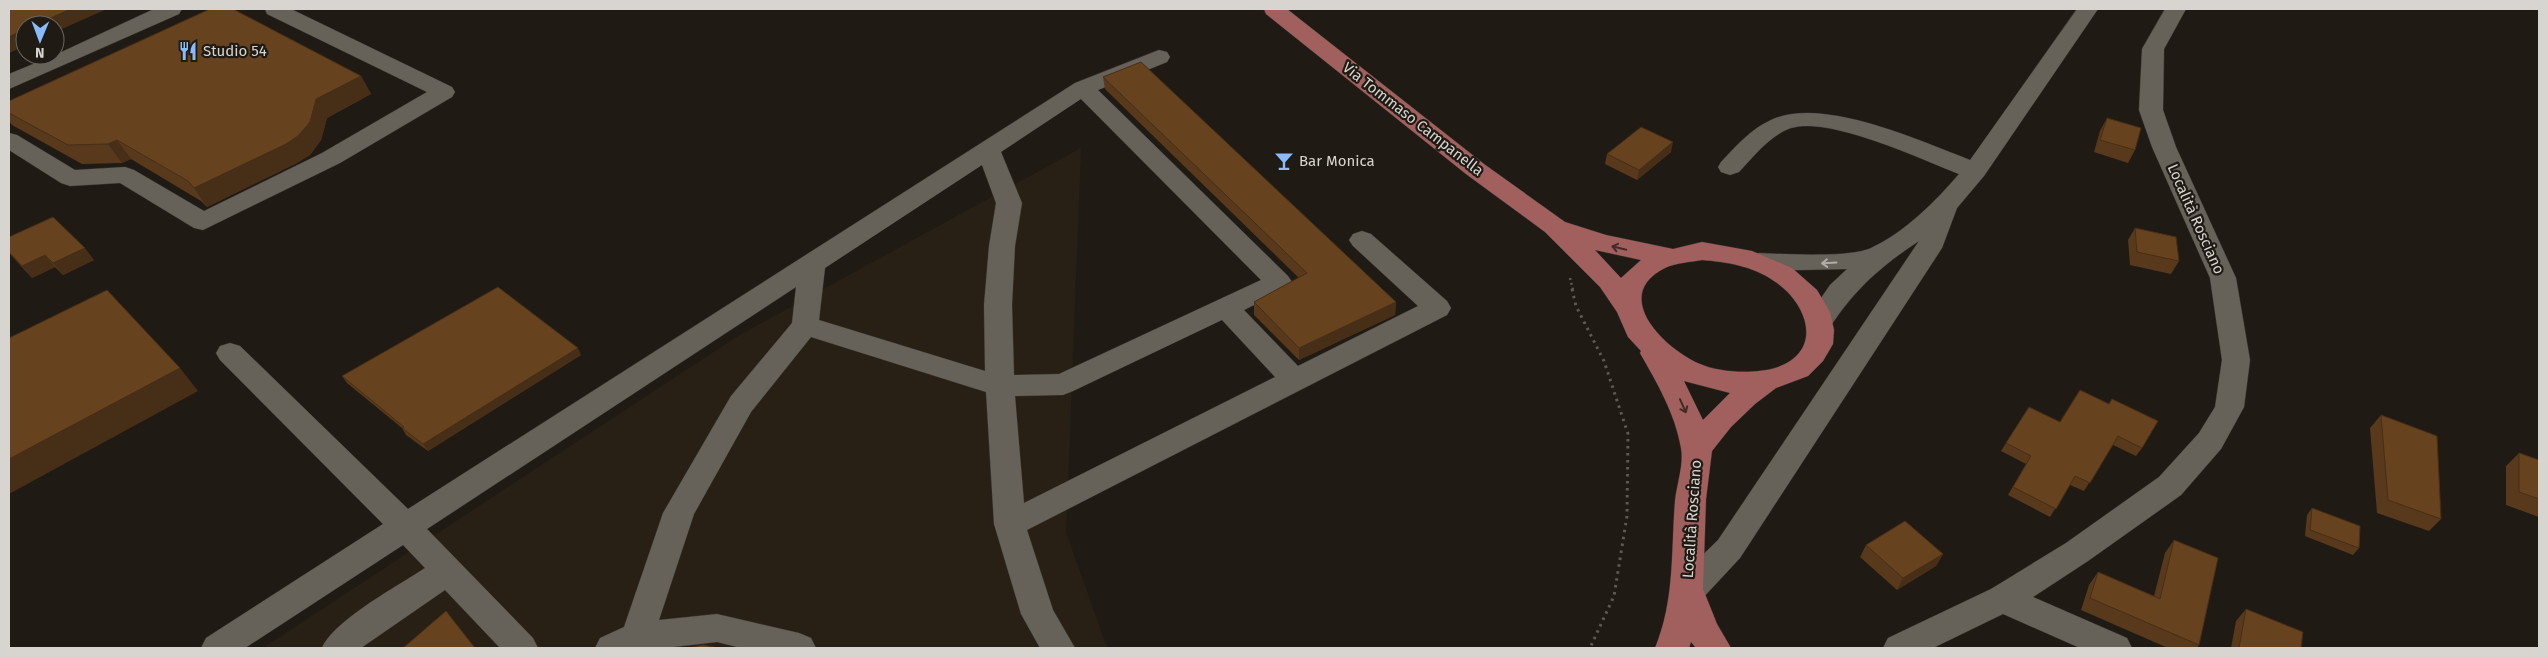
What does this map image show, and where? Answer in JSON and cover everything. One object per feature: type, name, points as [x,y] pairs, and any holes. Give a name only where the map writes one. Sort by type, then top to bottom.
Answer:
[{"type":"main road","name":"Via Tommaso Campanella","points":[[1274,9],[1468,163],[1554,226],[1586,256],[1628,307]]},
{"type":"main road","name":"Via Tommaso Campanella","points":[[1554,226],[1602,243],[1667,256]]},
{"type":"main road","points":[[1702,251],[1741,256],[1759,262],[1777,270],[1805,293],[1820,320],[1821,334],[1818,347],[1811,359],[1799,369],[1784,376],[1766,381],[1746,383],[1704,377],[1666,360],[1639,335],[1631,321],[1628,294],[1632,282],[1652,263],[1667,256],[1702,251]]},
{"type":"main road","name":"Località Rosciano","points":[[1651,348],[1685,407],[1697,448],[1691,498],[1688,590],[1678,636],[1672,648]]},
{"type":"main road","name":"Località Rosciano","points":[[1697,448],[1719,419],[1738,401],[1766,381]]},
{"type":"main road","name":"Località Rosciano","points":[[1688,590],[1703,631],[1714,648]]},
{"type":"main road","points":[[1682,648],[1705,648]]},
{"type":"street","points":[[11,94],[171,9]]},
{"type":"street","points":[[9,140],[70,178],[125,175],[202,222],[331,158],[444,92],[275,9]]},
{"type":"street","points":[[1820,320],[1839,292],[1877,256],[1911,234],[1945,206],[1975,171],[2087,9]]},
{"type":"street","name":"Località Rosciano","points":[[1900,648],[2003,599],[2077,552],[2170,486],[2210,441],[2229,407],[2236,360],[2223,278],[2164,146],[2151,110],[2153,49],[2175,9]]},
{"type":"street","points":[[218,648],[1083,88],[1159,58]]},
{"type":"street","points":[[805,325],[1000,386],[1063,384],[1279,282],[1083,88]]},
{"type":"street","points":[[1730,167],[1770,128],[1788,120],[1814,118],[1838,122],[1975,171]]},
{"type":"street","points":[[988,149],[1009,203],[1002,246],[998,305],[1000,386],[1010,524],[1038,614],[1058,648]]},
{"type":"street","points":[[1688,590],[1734,541],[1929,248],[1945,206]]},
{"type":"street","points":[[1010,524],[1437,308],[1362,240]]},
{"type":"street","points":[[1759,262],[1800,264],[1851,262],[1877,256]]},
{"type":"street","points":[[625,643],[679,513],[741,404],[805,325],[812,264]]},
{"type":"street","points":[[1225,307],[1295,380]]},
{"type":"street","points":[[230,353],[405,526],[521,648]]},
{"type":"street","points":[[339,648],[357,632],[448,571]]},
{"type":"street","points":[[2003,599],[2115,648]]},
{"type":"street","points":[[625,643],[717,628],[799,648]]},
{"type":"path","points":[[1571,274],[1570,282],[1576,306],[1604,361],[1628,434],[1627,516],[1614,596],[1590,648]]},
{"type":"shaded area","points":[[1081,148],[1066,532],[1107,648],[263,648],[738,336]]},
{"type":"building","points":[[9,9],[71,9],[58,15],[15,15],[15,34],[9,37]]},
{"type":"building","points":[[210,9],[233,9],[361,76],[316,99],[310,122],[298,136],[286,144],[194,188],[188,181],[117,140],[108,144],[68,145],[9,113],[9,101]]},
{"type":"building","points":[[1141,62],[1396,302],[1299,348],[1254,302],[1307,273],[1103,77]]},
{"type":"building","points":[[2107,118],[2141,128],[2135,150],[2100,140]]},
{"type":"building","points":[[1641,127],[1673,142],[1639,170],[1607,154]]},
{"type":"building","points":[[53,217],[85,248],[53,263],[45,255],[22,266],[9,252],[9,237]]},
{"type":"building","points":[[2135,228],[2176,237],[2179,261],[2137,252]]},
{"type":"building","points":[[498,287],[578,348],[423,444],[342,376]]},
{"type":"building","points":[[107,290],[180,368],[9,459],[9,338]]},
{"type":"building","points":[[2080,390],[2109,404],[2112,399],[2158,421],[2142,448],[2118,436],[2090,483],[2075,476],[2056,509],[2013,487],[2031,456],[2006,443],[2029,407],[2060,422]]},
{"type":"building","points":[[2381,415],[2437,436],[2441,519],[2388,500]]},
{"type":"building","points":[[2519,453],[2539,460],[2539,499],[2519,492]]},
{"type":"building","points":[[2312,508],[2360,526],[2359,548],[2310,530]]},
{"type":"building","points":[[1905,521],[1943,554],[1903,578],[1866,545]]},
{"type":"building","points":[[2174,540],[2218,558],[2199,645],[2090,598],[2098,572],[2160,599]]},
{"type":"building","points":[[2246,609],[2303,632],[2301,648],[2239,648]]},
{"type":"building","points":[[446,611],[475,648],[403,648]]},
{"type":"building","points":[[703,645],[719,648],[687,648]]},
{"type":"place","name":"Studio 54","points":[[188,51]]},
{"type":"place","name":"Bar Monica","points":[[1284,161]]}]
